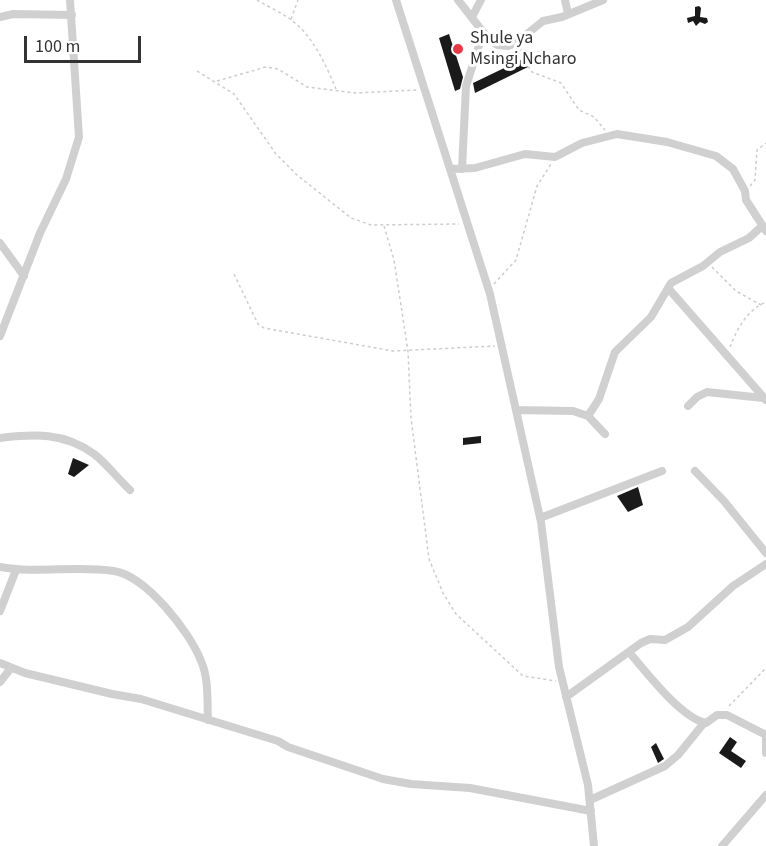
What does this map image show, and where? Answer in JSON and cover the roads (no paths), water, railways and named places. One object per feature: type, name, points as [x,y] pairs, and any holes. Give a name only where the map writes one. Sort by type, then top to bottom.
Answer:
[{"type":"street","points":[[0,336],[40,233],[66,178],[79,137],[70,0]]},
{"type":"street","points":[[396,0],[469,224],[502,345],[540,518],[562,681],[590,800],[594,846]]},
{"type":"street","points":[[458,0],[483,33],[497,45],[508,46],[516,43],[543,21],[603,0]]},
{"type":"street","points":[[472,17],[481,0]]},
{"type":"street","points":[[565,0],[568,14]]},
{"type":"street","points":[[0,17],[13,14],[72,15]]},
{"type":"street","points":[[462,169],[466,86],[483,33]]},
{"type":"street","points":[[450,169],[484,166],[525,154],[546,157],[559,155],[582,143],[609,135],[666,142],[716,156],[733,169],[745,191],[746,200],[764,229],[675,279],[651,317],[615,352],[599,399],[588,416]]},
{"type":"street","points":[[0,243],[24,276]]},
{"type":"street","points":[[668,288],[765,399]]},
{"type":"street","points":[[688,406],[697,397],[707,392],[765,399]]},
{"type":"street","points":[[516,410],[573,411],[588,416],[605,434]]},
{"type":"street","points":[[0,438],[44,434],[69,440],[95,454],[130,490]]},
{"type":"street","points":[[540,518],[662,471]]},
{"type":"street","points":[[695,471],[724,501],[766,553]]},
{"type":"street","points":[[566,697],[650,639],[665,640],[688,627],[733,586],[766,564]]},
{"type":"street","points":[[0,567],[16,570],[95,568],[118,571],[128,576],[174,617],[192,643],[202,661],[207,684],[208,720]]},
{"type":"street","points":[[0,611],[16,570]]},
{"type":"street","points":[[629,652],[668,696],[704,723]]},
{"type":"street","points":[[0,663],[11,668],[112,694],[141,699],[383,779],[411,784],[470,788],[591,811]]},
{"type":"street","points":[[0,682],[11,668]]},
{"type":"street","points":[[590,800],[664,765],[678,755],[704,723],[723,715],[766,735],[766,753]]},
{"type":"street","points":[[722,846],[766,795]]},
{"type":"place","name":"Shule ya Msingi Ncharo","points":[[458,49]]}]
